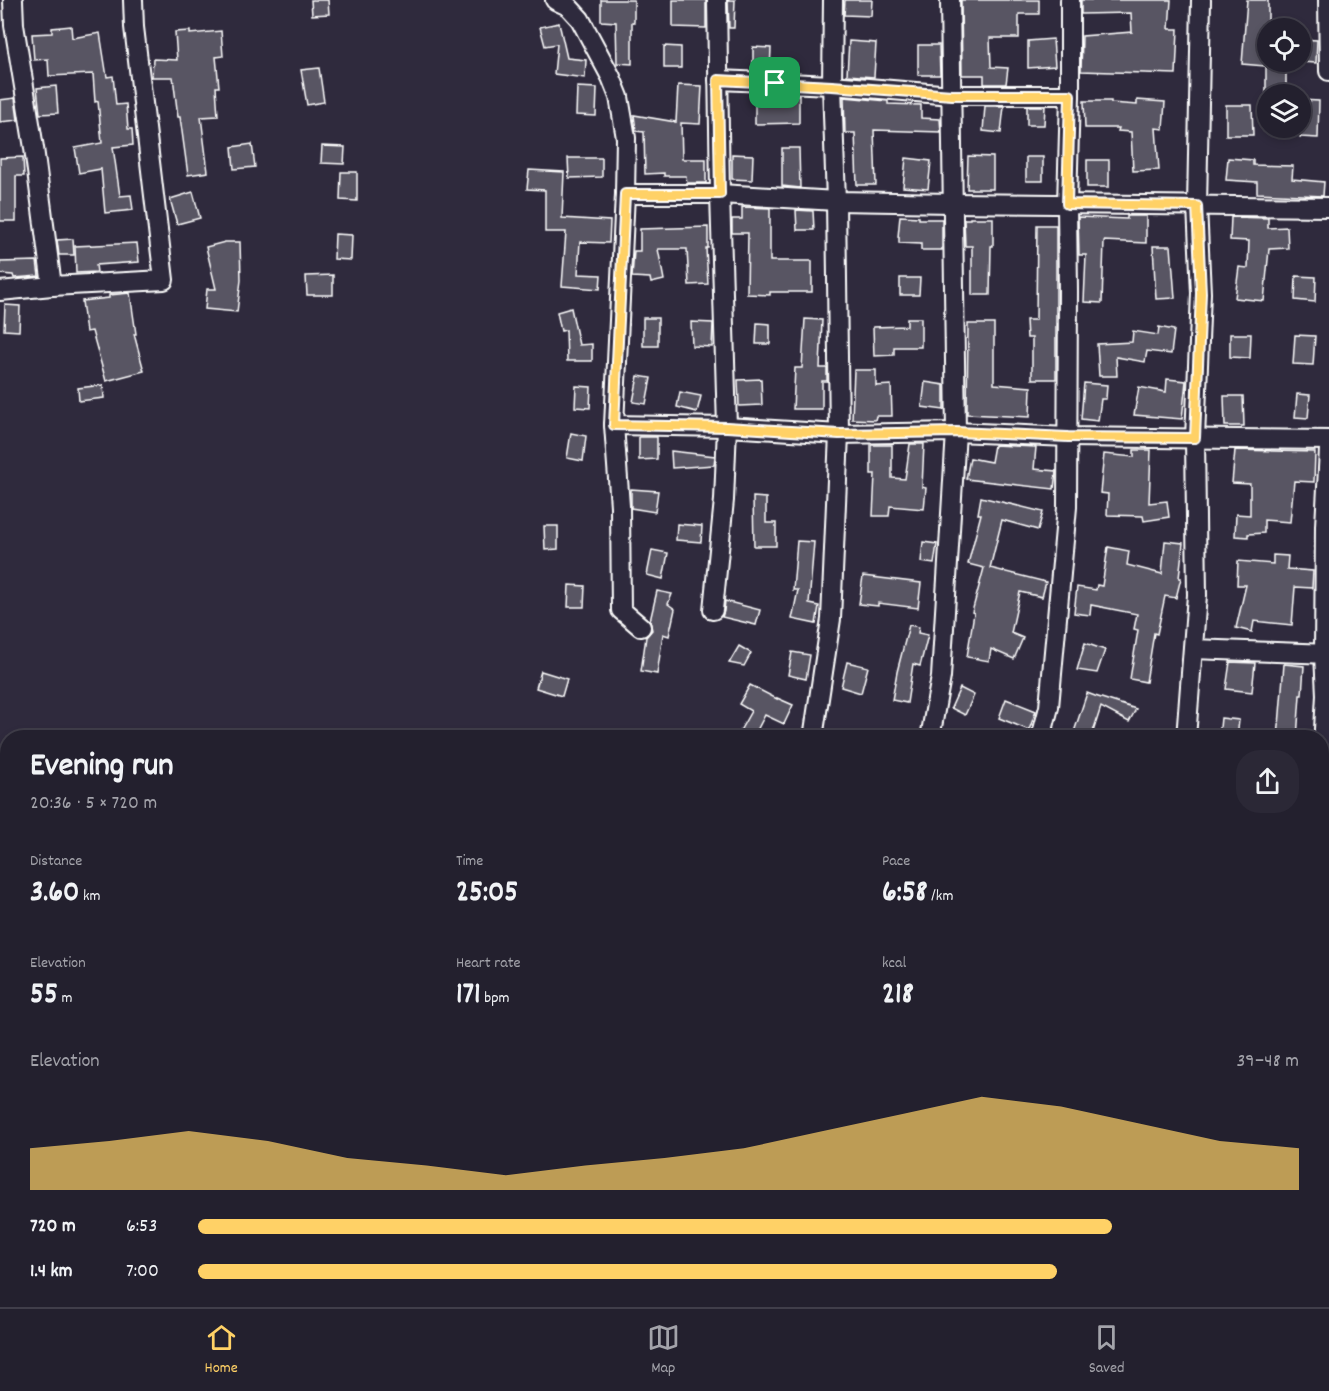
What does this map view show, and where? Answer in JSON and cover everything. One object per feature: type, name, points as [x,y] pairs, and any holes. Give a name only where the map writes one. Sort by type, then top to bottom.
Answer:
[{"type":"street","points":[[13,0],[14,25],[34,148],[52,286]]},
{"type":"street","points":[[0,291],[164,280],[134,27],[133,0]]},
{"type":"street","points":[[555,0],[568,6],[580,18],[611,77],[618,97],[626,138],[614,425],[620,506],[621,610],[641,627]]},
{"type":"street","points":[[713,610],[724,500],[727,427],[717,0]]},
{"type":"street","points":[[814,730],[831,620],[839,434],[832,86],[833,0]]},
{"type":"street","points":[[931,730],[941,677],[956,432],[950,0]]},
{"type":"street","points":[[1043,730],[1049,707],[1067,507],[1070,0]]},
{"type":"street","points":[[1187,730],[1197,595],[1195,438],[1201,293],[1197,206],[1201,0]]},
{"type":"street","points":[[1328,0],[1329,71]]},
{"type":"street","points":[[718,80],[952,95],[1070,95]]},
{"type":"street","points":[[625,194],[720,194],[836,201],[1329,207]]},
{"type":"street","points":[[614,425],[727,427],[839,434],[956,432],[1068,437],[1329,440]]},
{"type":"street","points":[[1324,730],[1327,654],[1325,526],[1329,449]]},
{"type":"street","points":[[1192,650],[1327,654]]},
{"type":"building","points":[[311,0],[328,0],[329,14],[312,15]]},
{"type":"building","points":[[601,0],[634,0],[632,64],[617,63],[616,22],[601,21]]},
{"type":"building","points":[[673,0],[706,0],[706,28],[673,27]]},
{"type":"building","points":[[728,0],[735,0],[734,28],[729,28]]},
{"type":"building","points":[[845,0],[872,0],[871,16],[844,15]]},
{"type":"building","points":[[961,0],[1039,0],[1039,14],[1019,14],[1019,38],[990,38],[991,67],[1008,68],[1006,84],[984,84],[984,75],[962,75]]},
{"type":"building","points":[[1081,0],[1171,0],[1169,29],[1178,29],[1176,74],[1081,71],[1082,36],[1132,32],[1131,13],[1081,14]]},
{"type":"building","points":[[1247,0],[1268,0],[1268,18],[1257,18],[1257,65],[1242,64]]},
{"type":"building","points":[[559,23],[567,58],[586,60],[585,78],[554,74],[557,44],[545,46],[540,27]]},
{"type":"building","points":[[71,26],[72,38],[100,33],[107,77],[113,76],[116,105],[126,104],[128,129],[132,129],[133,145],[113,147],[120,196],[131,195],[133,210],[105,213],[101,169],[79,173],[75,148],[102,143],[93,74],[49,76],[48,59],[34,60],[32,34],[52,33],[52,28]]},
{"type":"building","points":[[190,31],[190,34],[221,31],[223,56],[216,57],[219,87],[216,87],[218,116],[201,117],[208,172],[188,175],[173,77],[152,77],[153,59],[177,60],[175,32]]},
{"type":"building","points":[[1053,39],[1055,66],[1028,68],[1028,41]]},
{"type":"building","points":[[1311,40],[1317,40],[1316,63],[1311,63]]},
{"type":"building","points":[[849,41],[876,43],[874,77],[847,75]]},
{"type":"building","points":[[918,45],[939,45],[940,75],[918,75]]},
{"type":"building","points":[[664,46],[681,47],[681,68],[664,68]]},
{"type":"building","points":[[753,47],[771,48],[770,71],[753,70]]},
{"type":"building","points":[[319,68],[324,102],[307,105],[301,70]]},
{"type":"building","points":[[1266,72],[1286,72],[1286,84],[1266,84]]},
{"type":"building","points":[[678,85],[702,86],[700,124],[681,123],[682,159],[706,159],[706,183],[687,183],[686,176],[664,176],[664,173],[645,174],[644,132],[636,131],[634,115],[676,122]]},
{"type":"building","points":[[56,86],[58,113],[40,114],[37,88]]},
{"type":"building","points":[[577,87],[597,88],[596,116],[576,115]]},
{"type":"building","points":[[752,93],[799,95],[799,123],[755,124],[755,98],[752,98]]},
{"type":"building","points":[[844,97],[888,101],[888,104],[921,105],[921,118],[940,119],[941,132],[874,130],[876,185],[857,185],[855,133],[845,133]]},
{"type":"building","points":[[15,98],[18,120],[0,122],[0,100]]},
{"type":"building","points":[[1137,100],[1165,102],[1163,129],[1156,128],[1159,170],[1133,171],[1131,132],[1118,131],[1119,128],[1085,128],[1084,101],[1111,101],[1111,103],[1137,105]]},
{"type":"building","points":[[1311,101],[1319,101],[1318,138],[1311,138]]},
{"type":"building","points":[[1226,105],[1252,105],[1253,135],[1226,135]]},
{"type":"building","points":[[985,106],[1004,106],[1001,133],[983,131]]},
{"type":"building","points":[[1027,106],[1045,106],[1044,125],[1027,125]]},
{"type":"building","points":[[252,144],[255,167],[234,169],[232,147]]},
{"type":"building","points":[[322,146],[345,147],[344,164],[321,163]]},
{"type":"building","points":[[782,148],[799,148],[800,188],[782,186]]},
{"type":"building","points":[[732,154],[753,155],[752,180],[732,179]]},
{"type":"building","points":[[968,156],[993,157],[993,189],[967,189]]},
{"type":"building","points":[[23,157],[24,176],[16,176],[16,221],[0,221],[0,158]]},
{"type":"building","points":[[1026,157],[1043,157],[1043,181],[1026,181]]},
{"type":"building","points":[[568,158],[602,158],[602,177],[569,178]]},
{"type":"building","points":[[906,158],[931,161],[928,189],[903,187]]},
{"type":"building","points":[[1228,158],[1253,160],[1253,165],[1293,166],[1292,179],[1324,182],[1323,196],[1257,193],[1257,182],[1226,180]]},
{"type":"building","points":[[1087,160],[1109,160],[1109,187],[1087,187]]},
{"type":"building","points":[[529,170],[564,172],[562,218],[610,221],[609,243],[580,242],[578,274],[601,275],[600,289],[562,286],[566,232],[545,232],[545,190],[527,189]]},
{"type":"building","points":[[341,172],[357,172],[357,201],[340,200]]},
{"type":"building","points":[[193,192],[200,218],[177,224],[170,199]]},
{"type":"building","points":[[742,207],[770,208],[770,261],[812,261],[812,292],[747,294],[748,233],[732,233],[732,219],[742,219]]},
{"type":"building","points":[[796,210],[813,211],[814,230],[797,230]]},
{"type":"building","points":[[900,216],[942,219],[942,250],[921,250],[921,244],[899,243]]},
{"type":"building","points":[[1127,216],[1146,216],[1146,243],[1104,241],[1102,303],[1084,302],[1086,255],[1079,255],[1078,217],[1127,219]]},
{"type":"building","points":[[1231,217],[1268,218],[1268,228],[1287,227],[1288,248],[1269,249],[1264,301],[1235,298],[1239,267],[1248,268],[1249,241],[1230,240]]},
{"type":"building","points":[[993,218],[990,295],[972,295],[972,246],[965,246],[964,219]]},
{"type":"building","points":[[1037,225],[1056,225],[1056,379],[1032,379],[1032,338],[1027,338],[1026,320],[1036,320]]},
{"type":"building","points":[[708,227],[708,248],[706,248],[708,284],[689,285],[687,249],[658,249],[664,280],[651,283],[650,278],[632,277],[634,251],[640,251],[640,229]]},
{"type":"building","points":[[335,234],[352,235],[351,260],[334,259]]},
{"type":"building","points":[[73,239],[74,255],[59,255],[57,240]]},
{"type":"building","points":[[225,242],[240,242],[241,280],[237,312],[205,309],[207,289],[216,289],[206,247]]},
{"type":"building","points":[[137,243],[139,262],[96,265],[97,272],[76,273],[75,246]]},
{"type":"building","points":[[1153,246],[1171,246],[1175,298],[1156,299]]},
{"type":"building","points":[[37,261],[39,276],[14,278],[13,275],[0,274],[0,262]]},
{"type":"building","points":[[333,275],[333,295],[307,295],[306,276]]},
{"type":"building","points":[[1296,276],[1316,277],[1315,302],[1295,300]]},
{"type":"building","points":[[900,278],[920,278],[919,295],[900,295]]},
{"type":"building","points":[[130,293],[136,334],[134,334],[144,371],[106,381],[92,331],[86,332],[82,301]]},
{"type":"building","points":[[5,305],[20,306],[19,331],[4,330]]},
{"type":"building","points":[[571,308],[579,345],[592,344],[592,361],[567,361],[566,330],[561,331],[557,312]]},
{"type":"building","points":[[643,318],[658,318],[658,346],[643,346]]},
{"type":"building","points":[[907,318],[921,318],[921,347],[894,347],[894,355],[874,356],[873,327],[907,326]]},
{"type":"building","points":[[805,319],[822,320],[820,368],[827,368],[827,381],[822,381],[822,409],[793,409],[795,368],[802,368]]},
{"type":"building","points":[[691,322],[713,323],[712,347],[692,346]]},
{"type":"building","points":[[757,323],[770,324],[770,344],[756,344]]},
{"type":"building","points":[[968,324],[994,324],[994,384],[1031,387],[1030,417],[967,414]]},
{"type":"building","points":[[1159,327],[1174,330],[1171,354],[1147,351],[1145,362],[1116,357],[1117,376],[1099,376],[1097,344],[1132,342],[1133,331],[1158,335]]},
{"type":"building","points":[[1230,334],[1251,334],[1250,358],[1230,357]]},
{"type":"building","points":[[1295,335],[1315,336],[1313,365],[1293,364]]},
{"type":"building","points":[[854,370],[876,370],[876,386],[891,385],[892,416],[876,416],[875,420],[852,419]]},
{"type":"building","points":[[638,376],[651,378],[646,404],[633,402]]},
{"type":"building","points":[[761,379],[762,405],[739,406],[738,380]]},
{"type":"building","points":[[1167,379],[1186,381],[1182,419],[1134,415],[1139,387],[1166,392]]},
{"type":"building","points":[[925,382],[944,385],[944,410],[922,407]]},
{"type":"building","points":[[1084,383],[1107,385],[1106,399],[1101,399],[1098,421],[1081,419]]},
{"type":"building","points":[[103,385],[104,398],[79,401],[78,388]]},
{"type":"building","points":[[576,386],[591,387],[590,408],[575,407]]},
{"type":"building","points":[[680,392],[701,396],[697,412],[677,407]]},
{"type":"building","points":[[1297,394],[1310,395],[1308,418],[1295,417]]},
{"type":"building","points":[[1224,396],[1243,396],[1244,426],[1225,426]]},
{"type":"building","points":[[571,433],[586,436],[583,461],[567,458]]},
{"type":"building","points":[[639,437],[657,437],[657,459],[639,460]]},
{"type":"building","points":[[910,444],[924,444],[922,487],[926,488],[924,509],[890,506],[889,516],[873,516],[875,474],[871,474],[871,445],[892,445],[892,478],[905,479]]},
{"type":"building","points":[[994,445],[1036,447],[1034,469],[1056,471],[1054,489],[966,479],[970,458],[991,462]]},
{"type":"building","points":[[1134,450],[1151,450],[1149,503],[1167,501],[1169,517],[1144,521],[1143,516],[1107,515],[1108,494],[1100,493],[1104,454],[1134,457]]},
{"type":"building","points":[[1235,450],[1315,452],[1314,482],[1294,481],[1290,522],[1264,520],[1264,533],[1248,534],[1248,537],[1235,536],[1236,514],[1250,515],[1250,484],[1232,483]]},
{"type":"building","points":[[671,451],[715,456],[714,465],[672,468]]},
{"type":"building","points":[[631,489],[658,491],[655,512],[631,508]]},
{"type":"building","points":[[753,497],[766,498],[766,523],[776,523],[776,546],[754,546]]},
{"type":"building","points":[[981,497],[1043,512],[1038,530],[1002,520],[990,568],[1046,582],[1042,597],[1020,592],[1011,633],[1023,638],[1014,659],[991,649],[989,661],[967,657],[974,613],[972,612],[984,568],[968,564],[981,514],[978,514]]},
{"type":"building","points":[[677,524],[702,526],[701,542],[676,540]]},
{"type":"building","points":[[544,526],[558,526],[558,549],[545,550]]},
{"type":"building","points":[[797,541],[814,542],[809,604],[819,606],[816,624],[792,619],[798,590],[793,590]]},
{"type":"building","points":[[1165,541],[1183,543],[1179,578],[1181,578],[1176,598],[1165,596],[1157,634],[1154,633],[1146,682],[1130,679],[1138,630],[1134,629],[1137,614],[1091,605],[1090,615],[1074,613],[1077,587],[1096,590],[1097,585],[1102,586],[1108,547],[1129,551],[1127,565],[1162,574]]},
{"type":"building","points":[[923,542],[937,544],[934,564],[921,562]]},
{"type":"building","points":[[652,550],[668,553],[663,579],[647,575]]},
{"type":"building","points":[[1273,555],[1288,556],[1287,569],[1313,571],[1312,588],[1295,587],[1292,625],[1254,621],[1252,632],[1236,628],[1246,585],[1237,585],[1238,561],[1273,564]]},
{"type":"building","points":[[863,576],[921,583],[918,608],[878,603],[878,606],[859,604]]},
{"type":"building","points":[[569,585],[585,586],[584,607],[568,607]]},
{"type":"building","points":[[657,591],[672,594],[668,604],[675,609],[669,636],[663,634],[657,674],[641,671],[646,637],[652,630],[650,621]]},
{"type":"building","points":[[725,601],[760,610],[756,625],[722,617]]},
{"type":"building","points":[[909,625],[919,627],[918,633],[928,635],[920,666],[913,664],[907,703],[892,700]]},
{"type":"building","points":[[1085,643],[1105,650],[1097,673],[1077,670]]},
{"type":"building","points":[[739,646],[751,653],[744,666],[729,663]]},
{"type":"building","points":[[792,652],[810,655],[806,679],[788,675]]},
{"type":"building","points":[[847,662],[868,667],[861,693],[841,687]]},
{"type":"building","points":[[1230,662],[1255,663],[1252,692],[1226,689]]},
{"type":"building","points":[[1284,664],[1304,666],[1298,730],[1279,730]]},
{"type":"building","points":[[541,671],[567,679],[562,696],[536,688]]},
{"type":"building","points":[[750,685],[793,705],[784,724],[765,715],[757,730],[740,730],[751,711],[739,704]]},
{"type":"building","points":[[960,688],[974,695],[965,715],[951,708]]},
{"type":"building","points":[[1087,693],[1136,709],[1129,722],[1101,707],[1094,730],[1075,730]]},
{"type":"building","points":[[1006,699],[1036,711],[1029,730],[999,718]]},
{"type":"building","points":[[1221,718],[1239,720],[1238,730],[1220,730]]},
{"type":"route","points":[[718,80],[775,83],[952,95],[1070,95],[1067,204],[1197,206],[1201,293],[1195,438],[1068,437],[956,432],[839,434],[727,427],[614,425],[625,194],[720,194],[718,80]]}]
